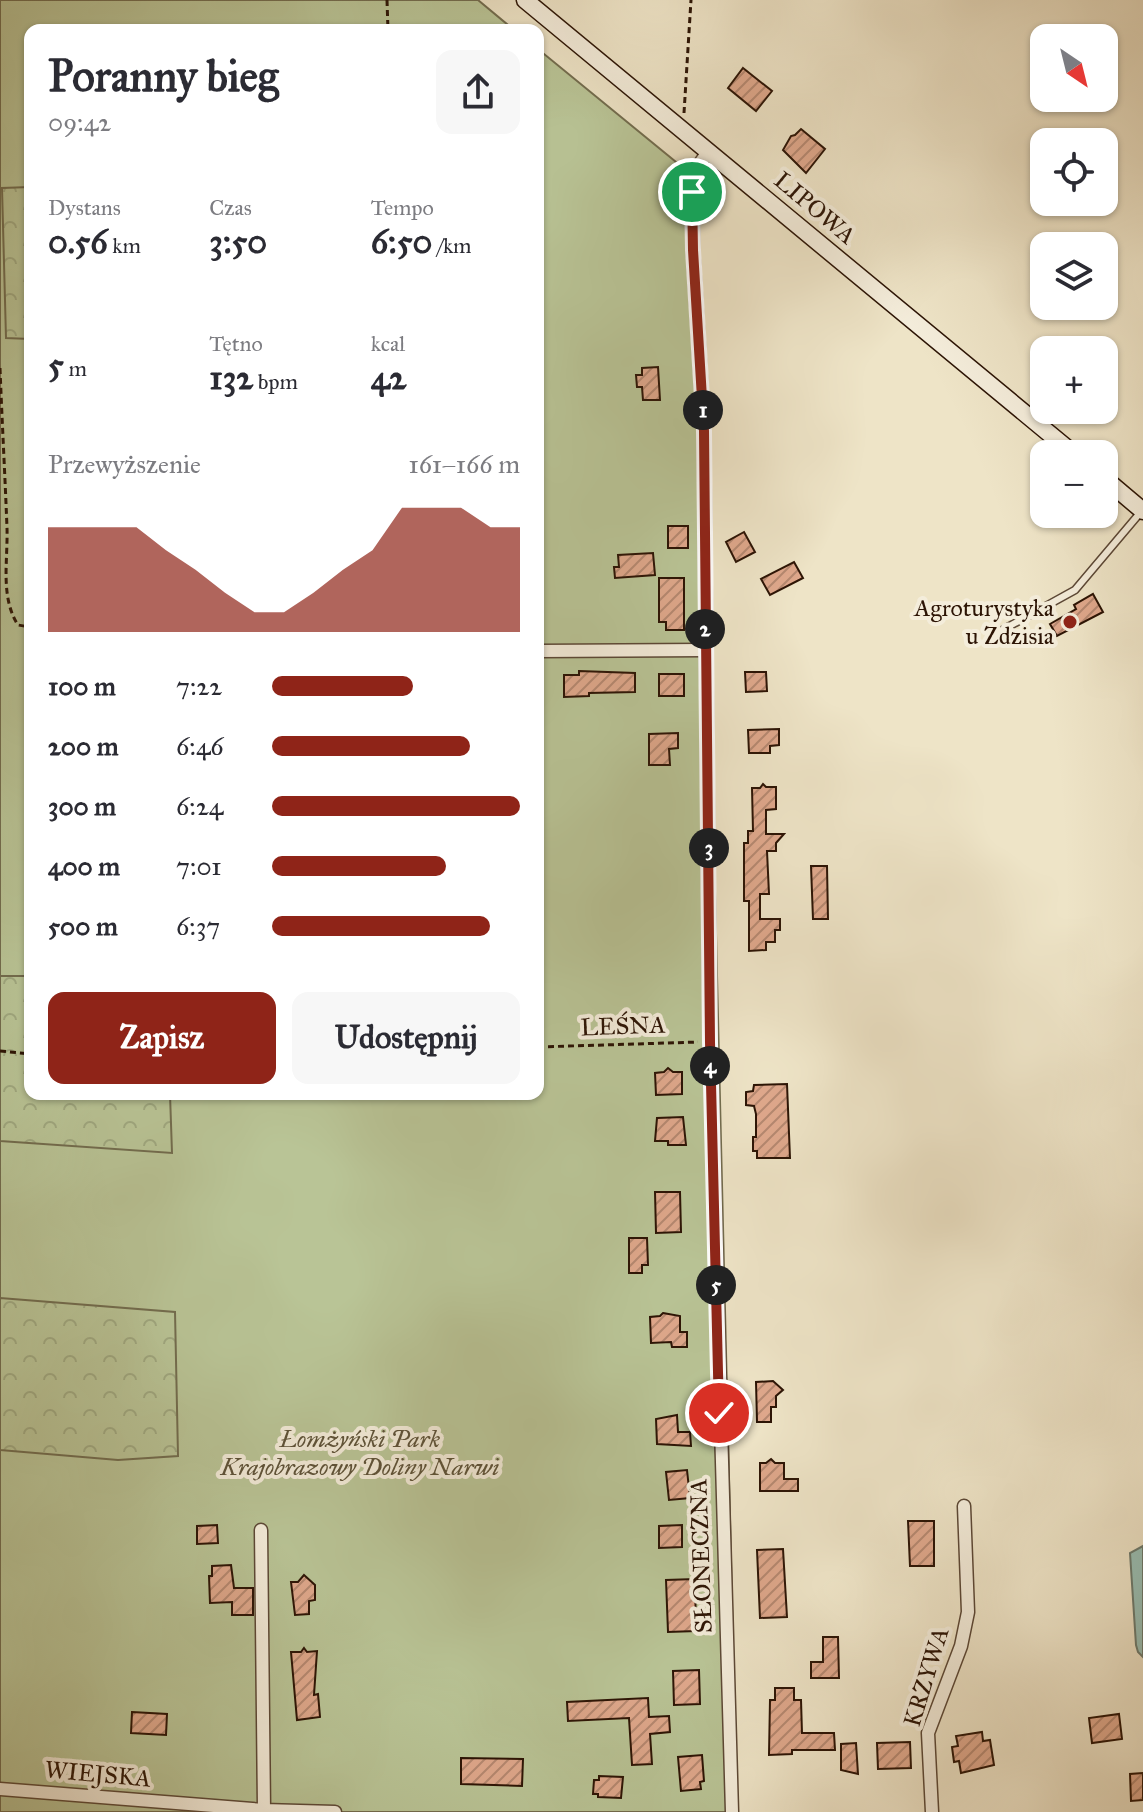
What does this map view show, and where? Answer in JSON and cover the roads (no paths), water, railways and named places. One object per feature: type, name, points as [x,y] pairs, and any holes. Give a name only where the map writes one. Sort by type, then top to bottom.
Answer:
[{"type":"main road","name":"LIPOWA","points":[[525,0],[1057,440]]},
{"type":"main road","points":[[1118,489],[1143,510]]},
{"type":"street","name":"SŁONECZNA","points":[[708,152],[698,166],[692,192],[704,431],[710,1042],[732,1812]]},
{"type":"street","points":[[544,651],[705,650]]},
{"type":"street","name":"KRZYWA","points":[[932,1812],[928,1733],[961,1646],[968,1612],[964,1506]]},
{"type":"street","points":[[261,1530],[264,1810]]},
{"type":"street","name":"WIEJSKA","points":[[0,1789],[264,1810],[335,1812]]},
{"type":"lane","points":[[997,633],[1075,590],[1143,510]]},
{"type":"water","points":[[1143,1546],[1143,1657],[1136,1645],[1130,1553]]},
{"type":"place","name":"Agroturystyka u Zdzisia","points":[[1070,622]]},
{"type":"park label","name":"Łomżyński Park Krajobrazowy Doliny Narwi","points":[[360,1453]]}]
